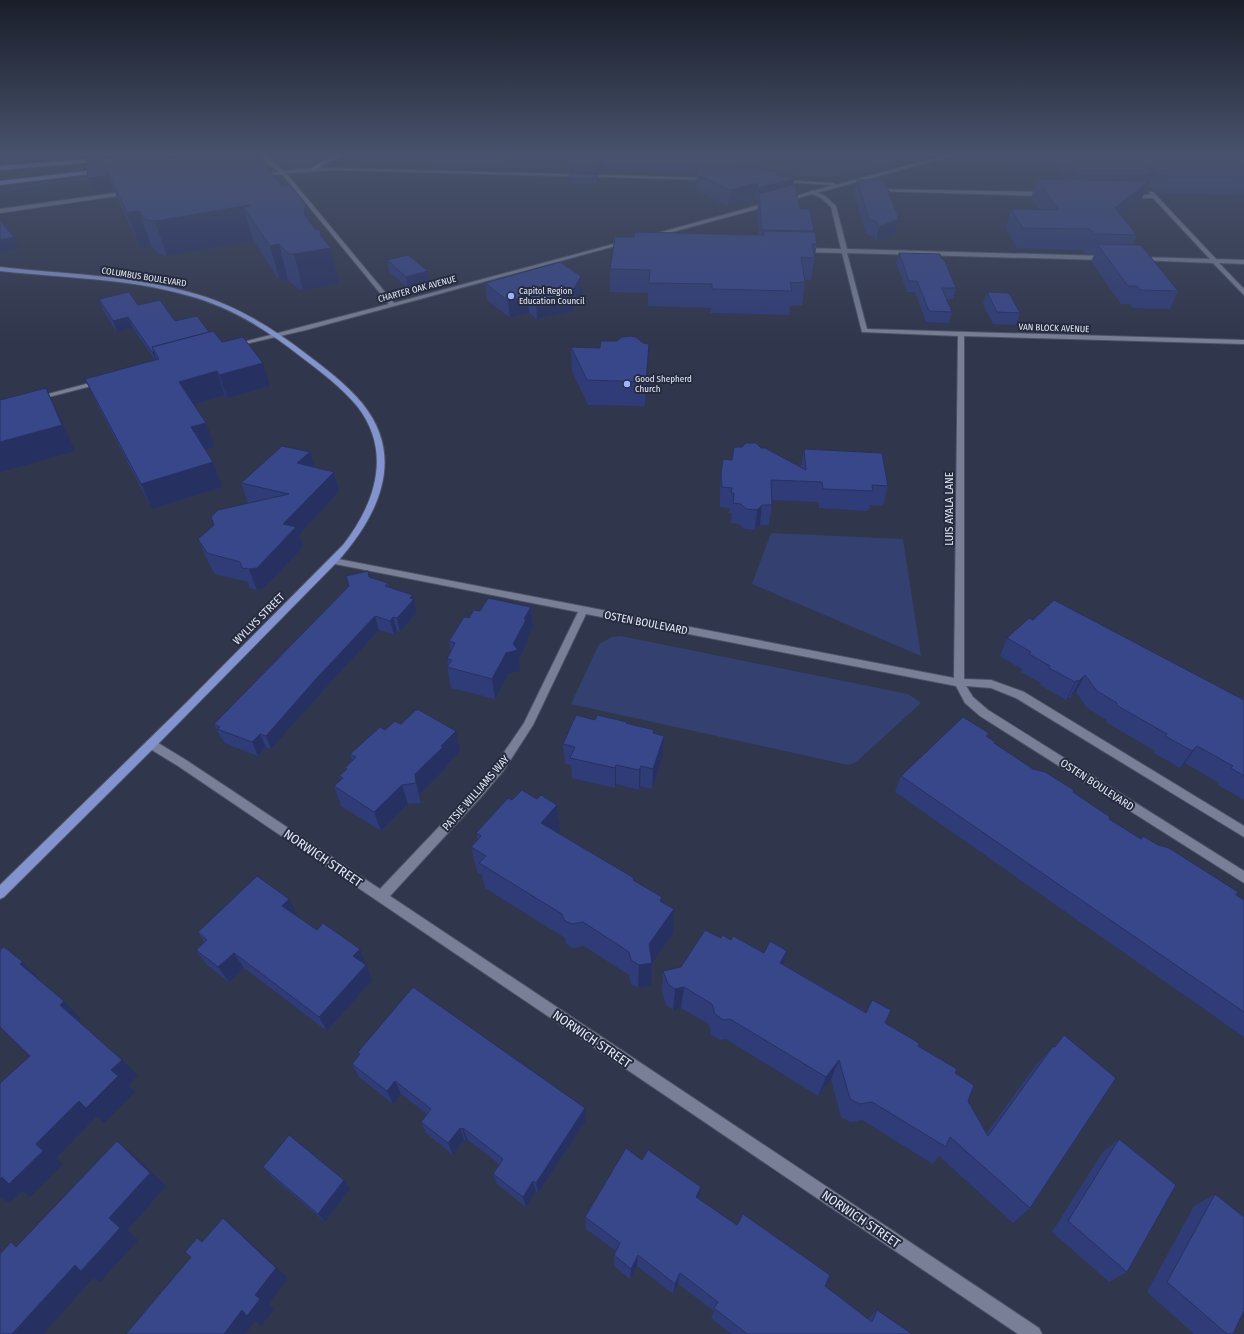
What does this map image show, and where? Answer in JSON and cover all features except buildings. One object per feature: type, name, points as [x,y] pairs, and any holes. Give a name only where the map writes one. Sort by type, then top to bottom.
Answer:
[{"type":"main road","name":"COLUMBUS BOULEVARD","points":[[0,269],[123,282],[176,290],[225,306],[241,314],[276,336]]},
{"type":"main road","name":"WYLLYS STREET","points":[[0,893],[333,561],[361,526],[371,509],[380,478],[382,461],[379,446],[370,420],[361,407],[343,387],[300,352],[276,336]]},
{"type":"street","points":[[321,218],[393,305]]},
{"type":"street","points":[[647,237],[716,218]]},
{"type":"street","points":[[836,218],[843,251]]},
{"type":"street","points":[[1174,218],[1244,293]]},
{"type":"street","name":"CHARTER OAK AVENUE","points":[[226,348],[631,241]]},
{"type":"street","points":[[796,250],[1113,259]]},
{"type":"street","name":"VAN BLOCK AVENUE","points":[[843,251],[864,331],[1244,342]]},
{"type":"street","points":[[1129,259],[1244,262]]},
{"type":"street","name":"LUIS AYALA LANE","points":[[959,683],[961,335]]},
{"type":"street","points":[[32,400],[110,379]]},
{"type":"street","name":"OSTEN BOULEVARD","points":[[333,561],[583,611],[959,683],[993,683],[1020,695],[1244,832]]},
{"type":"street","name":"PATSIE WILLIAMS WAY","points":[[381,897],[477,794],[500,767],[528,725],[583,611]]},
{"type":"street","name":"OSTEN BOULEVARD","points":[[959,683],[969,700],[984,713],[1244,878]]},
{"type":"street","name":"NORWICH STREET","points":[[151,744],[182,763],[1033,1334]]},
{"type":"shaded area","points":[[771,533],[903,539],[921,656],[752,584]]},
{"type":"shaded area","points":[[621,636],[908,694],[921,703],[855,763],[848,765],[571,704],[599,644],[612,637]]},
{"type":"place","name":"Capitol Region Education Council","points":[[511,296]]},
{"type":"place","name":"Good Shepherd Church","points":[[627,384]]}]
